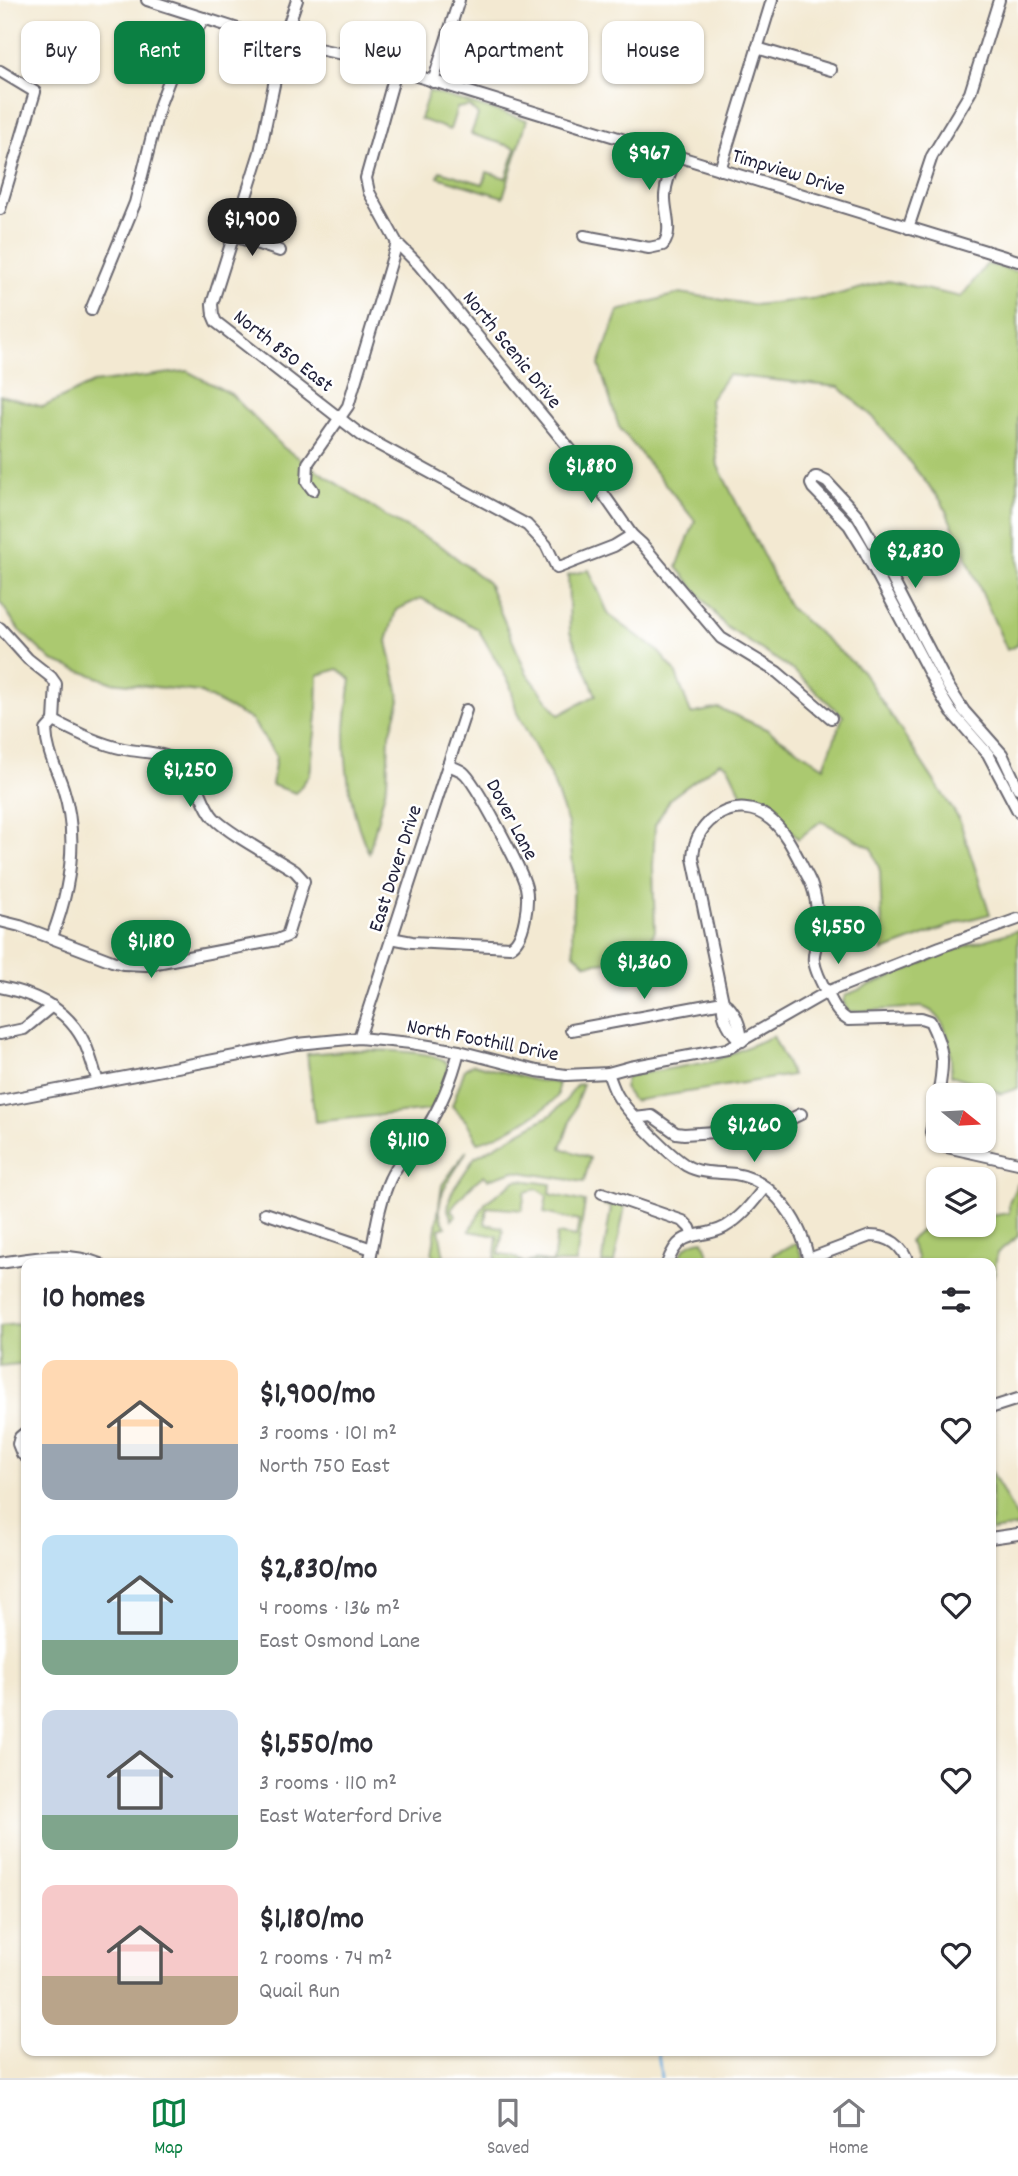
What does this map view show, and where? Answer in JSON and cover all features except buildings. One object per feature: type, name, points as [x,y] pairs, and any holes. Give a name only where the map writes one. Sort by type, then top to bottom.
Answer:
[{"type":"street","name":"Timpview Drive","points":[[147,0],[219,23]]},
{"type":"street","points":[[290,21],[297,0]]},
{"type":"street","points":[[433,82],[458,0]]},
{"type":"street","points":[[720,170],[772,0]]},
{"type":"street","points":[[908,228],[932,156],[970,93],[999,0]]},
{"type":"street","points":[[91,310],[135,203],[160,104],[173,69],[204,18]]},
{"type":"street","points":[[757,48],[831,70]]},
{"type":"street","points":[[0,71],[35,92],[0,209]]},
{"type":"street","name":"Timpview Drive","points":[[426,80],[1018,261]]},
{"type":"street","points":[[274,84],[260,152],[234,236],[280,251]]},
{"type":"street","name":"North Scenic Drive","points":[[392,84],[366,177],[369,192],[397,243],[419,265],[567,446],[632,535],[721,638],[777,673],[831,718]]},
{"type":"street","points":[[584,236],[649,248],[663,245],[667,239],[668,226],[665,194],[668,177],[677,157]]},
{"type":"street","name":"North 850 East","points":[[234,236],[212,308],[216,322],[361,435],[527,525],[547,545],[557,568],[614,546],[632,535]]},
{"type":"street","points":[[313,490],[307,482],[308,463],[348,406],[397,243]]},
{"type":"street","points":[[1018,788],[1002,754],[983,740],[952,713],[849,525],[813,488],[811,484],[815,477],[827,482],[858,516],[948,687],[983,740],[1018,811]]},
{"type":"street","points":[[0,628],[28,659],[56,684],[54,721],[46,730],[47,746],[64,790],[73,847],[65,894],[52,937]]},
{"type":"street","name":"East Dover Drive","points":[[359,1038],[466,710]]},
{"type":"street","points":[[0,921],[52,937],[112,961],[136,965],[287,936],[304,881],[295,871],[215,819],[205,803],[200,787],[182,764],[152,752],[126,750],[103,743],[54,721]]},
{"type":"street","name":"Dover Lane","points":[[391,938],[412,942],[510,947],[519,938],[526,911],[526,888],[516,862],[472,784],[463,772],[448,765]]},
{"type":"street","points":[[742,1041],[734,1036],[722,1010],[723,1002],[693,858],[701,832],[714,817],[735,809],[756,811],[776,824],[810,880],[818,919],[816,948],[827,992],[841,1016],[848,1020],[921,1018],[930,1021],[937,1035],[944,1064],[940,1083]]},
{"type":"street","name":"North Foothill Drive","points":[[0,1101],[297,1044],[359,1038],[459,1051],[537,1071],[566,1075],[608,1073],[727,1049],[827,992],[1018,919]]},
{"type":"street","points":[[0,987],[22,991],[44,1000],[63,1014],[81,1037],[99,1082]]},
{"type":"street","points":[[571,1030],[723,1002]]},
{"type":"street","points":[[0,1034],[24,1029],[52,1006]]},
{"type":"street","points":[[370,1258],[381,1204],[390,1178],[438,1108],[453,1075],[459,1051]]},
{"type":"street","points":[[608,1073],[618,1097],[635,1118],[687,1166],[711,1172],[737,1174],[765,1187],[782,1202],[805,1245],[808,1258]]},
{"type":"street","points":[[635,1118],[652,1116],[676,1133],[761,1133],[801,1114]]},
{"type":"street","points":[[974,1153],[1018,1163]]},
{"type":"street","points":[[670,1258],[677,1244],[692,1234],[720,1229],[736,1220],[765,1187]]},
{"type":"street","points":[[602,1193],[683,1221],[692,1234]]},
{"type":"street","points":[[265,1213],[372,1249]]},
{"type":"street","points":[[816,1258],[870,1236],[885,1237],[898,1245],[906,1258]]},
{"type":"street","points":[[39,1258],[62,1255],[80,1258]]},
{"type":"street","points":[[0,1263],[21,1260]]},
{"type":"street","points":[[996,1406],[1018,1399]]},
{"type":"street","points":[[996,1537],[1018,1534]]},
{"type":"green space","points":[[429,91],[527,120],[503,197],[438,177],[440,171],[483,184],[487,172],[506,178],[516,148],[471,134],[478,115],[469,106],[457,108],[450,130],[420,119]]},
{"type":"green space","points":[[987,264],[1018,272],[1018,645],[1007,650],[942,502],[873,417],[839,387],[728,375],[710,400],[718,466],[789,607],[862,671],[959,819],[990,914],[960,922],[883,951],[880,871],[872,848],[821,821],[798,839],[771,808],[742,795],[728,766],[720,762],[671,798],[655,825],[655,931],[646,949],[628,960],[586,964],[574,953],[574,875],[568,824],[552,779],[517,713],[510,684],[478,629],[421,598],[396,610],[387,641],[400,700],[389,738],[387,783],[369,853],[354,810],[346,764],[345,727],[351,679],[338,669],[318,675],[317,716],[310,774],[296,793],[272,785],[276,756],[252,720],[199,692],[111,682],[52,661],[19,630],[0,602],[0,395],[43,407],[93,383],[187,371],[231,394],[284,448],[390,519],[440,545],[488,583],[526,672],[559,715],[596,695],[570,632],[568,575],[589,570],[609,615],[657,650],[675,671],[691,714],[719,708],[766,729],[824,767],[843,716],[794,671],[725,626],[677,567],[695,521],[619,427],[599,365],[618,311],[680,293],[754,305],[828,297],[888,281],[961,297]]},
{"type":"green space","points":[[1018,930],[1018,1088],[1001,1094],[996,1091],[996,1083],[976,1083],[951,1075],[947,1035],[938,1017],[931,1011],[922,1007],[851,1012],[843,1001],[846,995],[965,946]]},
{"type":"green space","points":[[773,1036],[792,1075],[633,1101],[624,1088],[627,1076],[714,1061]]},
{"type":"green space","points":[[355,1050],[420,1053],[442,1059],[447,1064],[447,1076],[431,1110],[315,1122],[307,1054]]},
{"type":"green space","points":[[473,1064],[534,1080],[558,1083],[558,1095],[544,1109],[521,1123],[478,1142],[467,1122],[452,1106],[465,1069]]},
{"type":"green space","points":[[583,1084],[561,1148],[590,1158],[584,1182],[514,1171],[488,1179],[484,1175],[466,1191],[451,1210],[456,1215],[452,1220],[448,1210],[450,1197],[475,1157],[551,1115],[576,1085]]},
{"type":"green space","points":[[467,1150],[441,1197],[439,1207],[446,1227],[439,1229],[444,1258],[435,1258],[432,1255],[442,1185]]},
{"type":"green space","points":[[515,1181],[551,1184],[550,1194],[585,1202],[577,1258],[554,1258],[557,1234],[576,1237],[579,1221],[544,1213],[547,1195],[537,1189],[525,1192],[522,1210],[487,1207],[485,1224],[501,1227],[503,1230],[499,1254],[516,1258],[495,1258],[497,1236],[469,1231],[486,1202]]},
{"type":"green space","points":[[1018,1183],[1018,1236],[997,1253],[996,1262],[996,1258],[917,1258],[909,1241],[926,1226],[926,1237],[996,1237],[996,1215],[1009,1213],[1009,1202]]},
{"type":"green space","points":[[605,1201],[625,1206],[615,1258],[603,1258],[611,1207],[604,1205]]},
{"type":"green space","points":[[703,1240],[709,1258],[679,1258],[693,1242]]},
{"type":"green space","points":[[797,1243],[802,1258],[772,1258],[773,1254]]},
{"type":"green space","points":[[21,1324],[21,1364],[0,1366],[0,1326]]},
{"type":"green space","points":[[996,1479],[1018,1520],[1018,1527],[996,1530]]},
{"type":"waterway","points":[[659,2056],[661,2078]]}]
